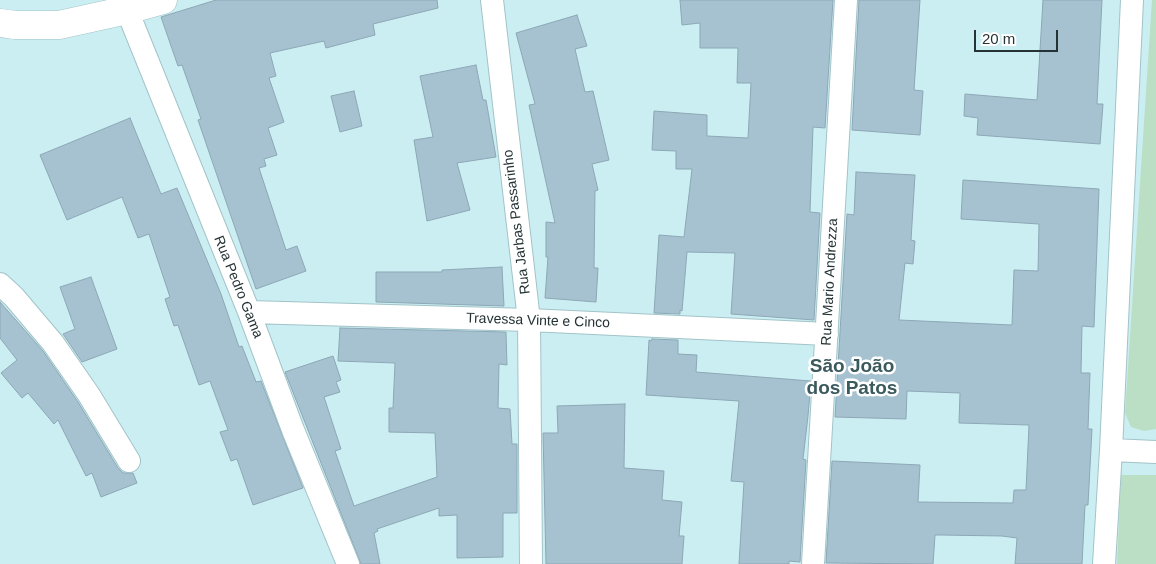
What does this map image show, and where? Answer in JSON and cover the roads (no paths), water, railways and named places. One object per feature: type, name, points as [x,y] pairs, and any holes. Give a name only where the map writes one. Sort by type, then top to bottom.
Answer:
[{"type":"street","points":[[0,23],[59,25],[163,0]]},
{"type":"street","name":"Rua Jarbas Passarinho","points":[[492,0],[529,320],[531,564]]},
{"type":"street","name":"Rua Mario Andrezza","points":[[813,564],[846,0]]},
{"type":"street","points":[[1104,564],[1132,0]]},
{"type":"street","name":"Rua Pedro Gama","points":[[127,10],[348,564]]},
{"type":"street","points":[[0,284],[14,297],[53,343],[89,395],[129,461]]},
{"type":"street","name":"Travessa Vinte e Cinco","points":[[249,312],[529,320],[827,334]]},
{"type":"street","points":[[1111,450],[1156,452]]},
{"type":"district","name":"São João dos Patos","points":[[852,378]]}]
